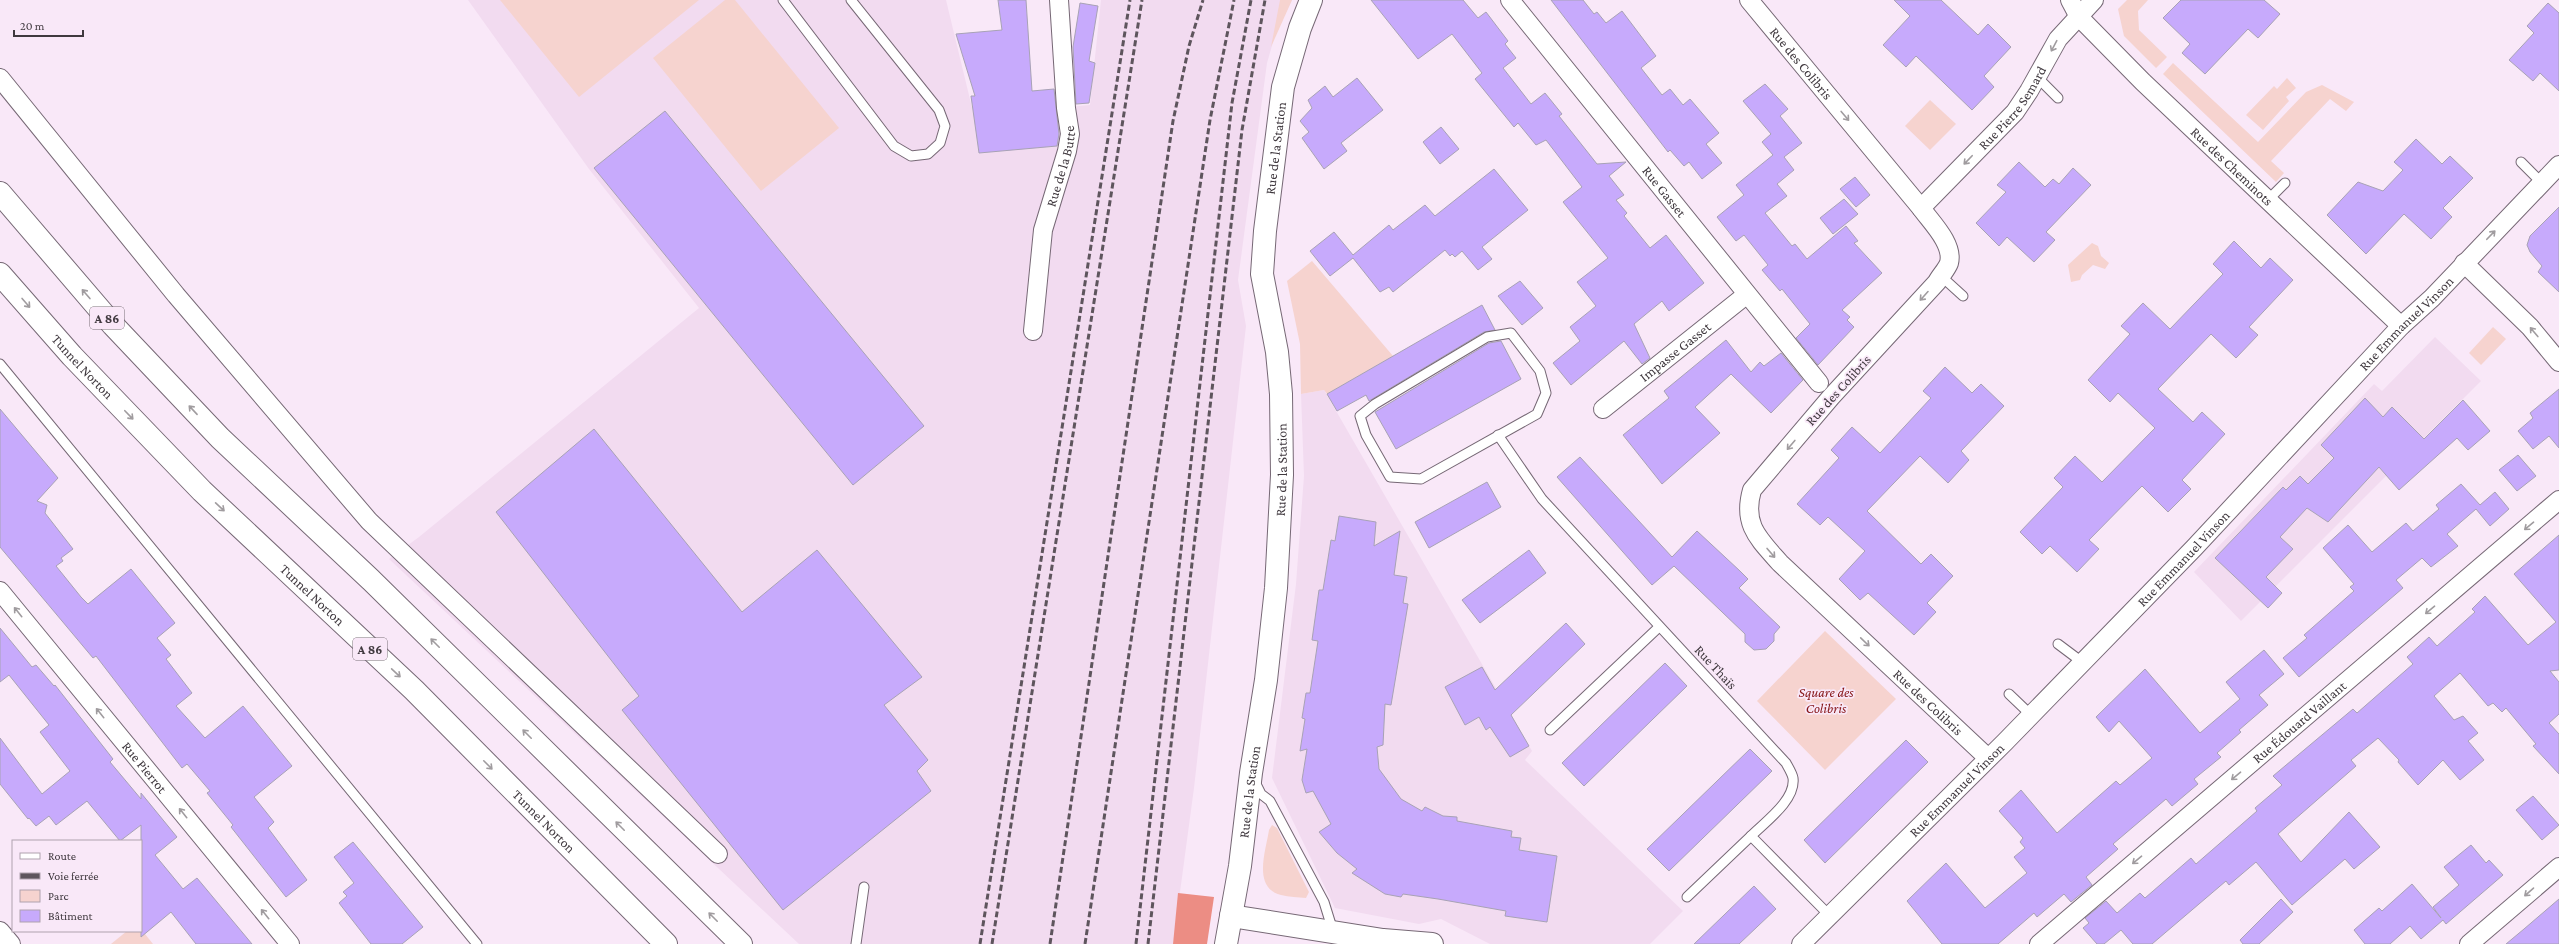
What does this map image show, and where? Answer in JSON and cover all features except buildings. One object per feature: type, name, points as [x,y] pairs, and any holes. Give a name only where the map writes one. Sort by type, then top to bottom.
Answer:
[{"type":"main road","name":"Rue de la Station","points":[[1226,944],[1266,680],[1275,596],[1282,475],[1281,394],[1277,352],[1262,274],[1265,231],[1283,87],[1300,28],[1311,0]]},
{"type":"main road","name":"A 86","points":[[0,193],[113,325],[220,438],[371,580],[741,944]]},
{"type":"main road","name":"Tunnel Norton","points":[[0,274],[72,356],[202,491],[414,690],[666,944]]},
{"type":"main road","points":[[1231,916],[1333,932],[1382,942],[1432,944]]},
{"type":"street","name":"Rue de la Butte","points":[[1033,331],[1043,230],[1067,152],[1070,134],[1066,108],[1059,0]]},
{"type":"street","name":"Rue Gasset","points":[[1510,0],[1746,295],[1819,383]]},
{"type":"street","name":"Rue des Colibris","points":[[1750,0],[1921,208],[1943,238],[1948,252],[1948,263],[1941,276],[1831,397],[1752,490],[1747,506],[1749,520],[1759,539],[1780,564],[1988,758]]},
{"type":"street","name":"Rue des Cheminots","points":[[2070,0],[2079,17],[2142,82],[2401,326]]},
{"type":"street","name":"Rue Pierre Semard","points":[[1921,208],[2014,112],[2037,77],[2058,38],[2094,0]]},
{"type":"street","points":[[0,78],[176,294],[368,521],[718,854]]},
{"type":"street","name":"Rue Emmanuel Vinson","points":[[1801,944],[2031,715],[2194,548],[2401,326],[2432,298],[2464,263],[2559,166]]},
{"type":"street","points":[[2464,263],[2530,327],[2559,362]]},
{"type":"street","name":"Impasse Gasset","points":[[1604,409],[1746,295]]},
{"type":"street","name":"Rue Édouard Vaillant","points":[[2039,944],[2559,500]]},
{"type":"street","name":"Rue Pierrot","points":[[0,590],[290,944]]},
{"type":"street","points":[[2469,944],[2559,867]]},
{"type":"street","points":[[0,931],[11,944]]},
{"type":"lane","points":[[783,0],[894,146],[911,156],[928,154],[940,143],[945,126],[939,110],[851,0]]},
{"type":"lane","points":[[2037,77],[2058,98]]},
{"type":"lane","points":[[2521,162],[2542,183]]},
{"type":"lane","points":[[2267,201],[2285,184]]},
{"type":"lane","points":[[1941,276],[1963,296]]},
{"type":"lane","points":[[1511,333],[1540,371],[1546,393],[1537,414],[1498,435],[1421,479],[1390,477],[1366,435],[1360,416],[1375,404],[1487,337],[1511,333]]},
{"type":"lane","points":[[0,364],[477,944]]},
{"type":"lane","name":"Rue Thaïs","points":[[1498,435],[1542,499],[1786,763],[1793,778],[1791,791],[1782,804],[1752,836],[1687,897]]},
{"type":"lane","points":[[1550,730],[1660,627]]},
{"type":"lane","points":[[2058,644],[2082,662]]},
{"type":"lane","points":[[2009,694],[2031,715]]},
{"type":"lane","points":[[1251,773],[1261,794],[1270,801],[1324,902],[1333,932]]},
{"type":"lane","points":[[1752,836],[1829,915]]},
{"type":"lane","points":[[856,944],[864,887]]},
{"type":"shaded area","points":[[468,0],[946,0],[974,116],[1090,105],[1101,0],[1292,0],[1275,35],[1267,63],[1238,280],[1246,326],[1194,788],[1173,944],[799,944],[389,559],[419,537],[699,308],[589,169]]},
{"type":"shaded area","points":[[2435,337],[2481,381],[2241,621],[2194,572],[2374,384],[2382,391]]},
{"type":"shaded area","points":[[1324,390],[1532,751],[1525,760],[1683,911],[1650,944],[1490,944],[1441,919],[1419,924],[1335,908],[1272,778],[1296,584],[1304,476],[1301,394]]},
{"type":"shaded area","points":[[1178,893],[1214,897],[1207,944],[1173,944]]},
{"type":"green space","points":[[500,0],[699,0],[579,97]]},
{"type":"green space","points":[[725,0],[735,0],[839,128],[761,191],[653,58]]},
{"type":"green space","points":[[1280,0],[1292,0],[1271,47]]},
{"type":"green space","points":[[2127,0],[2148,0],[2138,11],[2139,30],[2167,57],[2156,68],[2124,36],[2118,9]]},
{"type":"green space","points":[[2173,63],[2258,142],[2306,92],[2322,85],[2354,102],[2346,111],[2330,99],[2271,161],[2284,173],[2276,182],[2163,74]]},
{"type":"green space","points":[[2287,78],[2296,88],[2286,97],[2289,101],[2263,130],[2246,115],[2274,86],[2277,89]]},
{"type":"green space","points":[[1930,100],[1956,124],[1930,150],[1905,126]]},
{"type":"green space","points":[[2092,243],[2098,246],[2101,256],[2109,263],[2105,269],[2093,265],[2082,275],[2080,280],[2071,282],[2068,265]]},
{"type":"green space","points":[[1312,261],[1393,356],[1327,394],[1324,390],[1301,394],[1300,344],[1287,281]]},
{"type":"green space","points":[[2493,327],[2506,339],[2481,365],[2469,353]]},
{"type":"green space","name":"Square des Colibris","points":[[1825,631],[1896,699],[1825,770],[1757,701]]},
{"type":"green space","points":[[1272,825],[1277,828],[1309,892],[1306,898],[1281,895],[1272,891],[1266,885],[1263,867],[1269,830]]},
{"type":"green space","points":[[142,930],[153,944],[111,944],[126,932],[142,932]]},
{"type":"railway","points":[[980,944],[1130,0]]},
{"type":"railway","points":[[992,944],[1142,0]]},
{"type":"railway","points":[[1050,944],[1173,121],[1189,46],[1203,0]]},
{"type":"railway","points":[[1085,944],[1210,120],[1234,0]]},
{"type":"railway","points":[[1136,944],[1232,103],[1251,0]]},
{"type":"railway","points":[[1148,944],[1242,130],[1265,0]]}]
